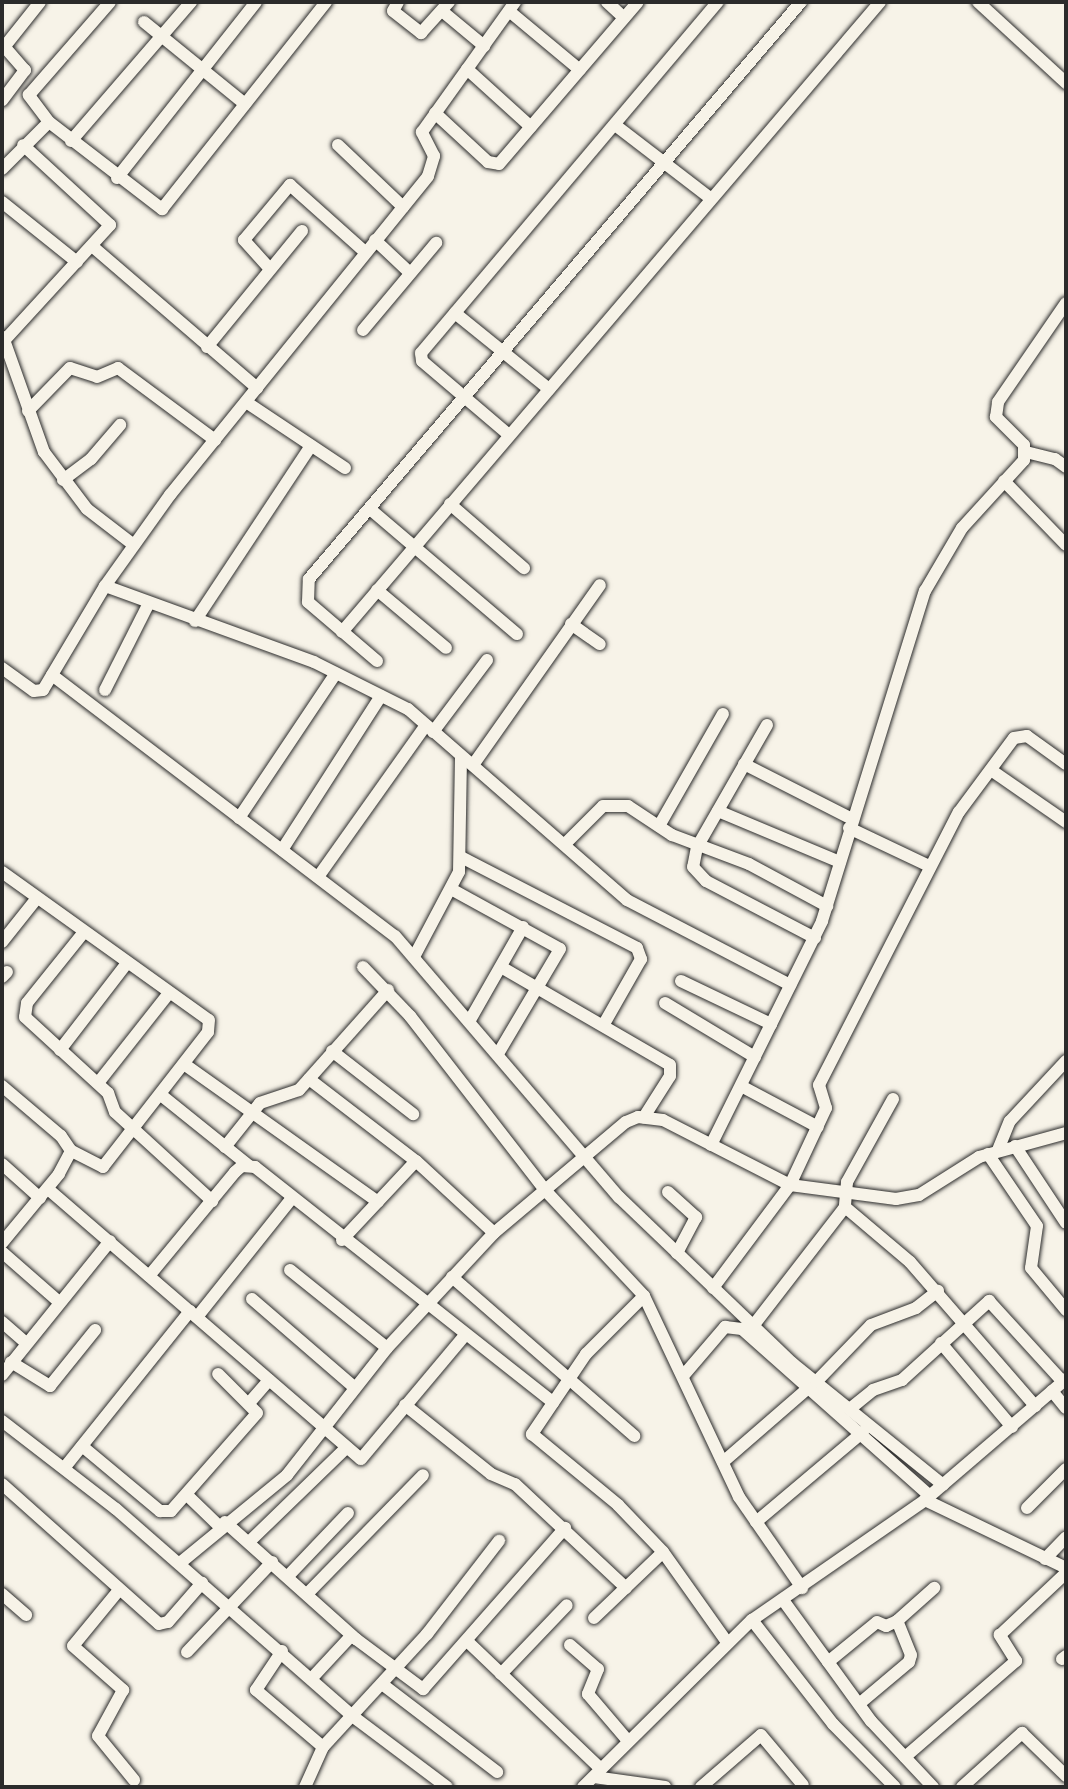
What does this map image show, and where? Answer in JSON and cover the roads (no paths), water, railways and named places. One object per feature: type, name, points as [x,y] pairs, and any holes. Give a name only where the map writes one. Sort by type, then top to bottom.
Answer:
[{"type":"street","points":[[2,100],[25,70],[3,45],[40,2]]},
{"type":"street","points":[[110,2],[29,95],[49,122],[71,141],[162,209],[326,2]]},
{"type":"street","points":[[71,141],[191,2]]},
{"type":"street","points":[[117,178],[256,2]]},
{"type":"street","points":[[398,2],[393,11],[418,33],[446,6],[484,46]]},
{"type":"street","points":[[607,2],[624,18]]},
{"type":"street","points":[[435,113],[496,165],[638,2]]},
{"type":"street","points":[[509,435],[420,357],[718,2]]},
{"type":"street","points":[[377,661],[308,602],[305,587],[801,2]]},
{"type":"street","points":[[342,632],[880,2]]},
{"type":"street","points":[[978,2],[1066,83]]},
{"type":"street","points":[[2,668],[34,691],[48,683],[105,586],[134,545],[433,168],[434,156],[422,132],[512,6],[580,70]]},
{"type":"street","points":[[144,22],[245,104]]},
{"type":"street","points":[[467,69],[531,127]]},
{"type":"street","points":[[2,169],[49,122]]},
{"type":"street","points":[[615,125],[710,198]]},
{"type":"street","points":[[23,145],[109,223],[92,246],[3,340],[44,452],[87,509],[134,545]]},
{"type":"street","points":[[338,145],[403,207]]},
{"type":"street","points":[[270,269],[244,240],[290,185],[365,252]]},
{"type":"street","points":[[2,202],[77,262]]},
{"type":"street","points":[[207,347],[302,231]]},
{"type":"street","points":[[375,240],[410,273]]},
{"type":"street","points":[[363,330],[436,243]]},
{"type":"street","points":[[92,246],[257,388]]},
{"type":"street","points":[[1066,303],[995,409],[1000,424],[1026,452],[1055,459],[1066,467]]},
{"type":"street","points":[[455,313],[549,389]]},
{"type":"street","points":[[28,411],[70,368],[97,377],[118,368],[215,440]]},
{"type":"street","points":[[246,402],[345,468]]},
{"type":"street","points":[[63,480],[91,459],[120,425]]},
{"type":"street","points":[[195,621],[311,446]]},
{"type":"street","points":[[711,1145],[815,938],[925,591],[962,528],[1026,452]]},
{"type":"street","points":[[1004,481],[1066,545]]},
{"type":"street","points":[[450,504],[524,568]]},
{"type":"street","points":[[370,509],[517,634]]},
{"type":"street","points":[[415,955],[451,889],[461,857],[467,762],[600,585]]},
{"type":"street","points":[[105,586],[148,605],[336,673],[381,696],[429,728],[566,843],[598,879],[627,900],[790,985]]},
{"type":"street","points":[[377,590],[446,648]]},
{"type":"street","points":[[105,690],[148,605]]},
{"type":"street","points":[[571,624],[600,644]]},
{"type":"street","points":[[318,877],[429,728],[487,660]]},
{"type":"street","points":[[239,818],[336,673]]},
{"type":"street","points":[[48,683],[239,818],[415,955],[580,1158],[811,1385],[934,1493],[1066,1570],[1000,1635],[1016,1661],[905,1757]]},
{"type":"street","points":[[282,850],[381,696]]},
{"type":"street","points":[[659,826],[723,714]]},
{"type":"street","points":[[767,725],[697,847],[693,867],[706,881],[815,938]]},
{"type":"street","points":[[713,1288],[790,1185],[826,1108],[819,1085],[929,866],[991,770],[1020,735],[1066,763]]},
{"type":"street","points":[[744,764],[929,866]]},
{"type":"street","points":[[991,770],[1066,822]]},
{"type":"street","points":[[566,843],[603,806],[615,803],[697,847],[749,864],[827,906]]},
{"type":"street","points":[[718,811],[840,862]]},
{"type":"street","points":[[461,857],[637,948],[641,959],[605,1022]]},
{"type":"street","points":[[2,872],[209,1020],[208,1032],[135,1131],[103,1167],[71,1151],[61,1136],[2,1086]]},
{"type":"street","points":[[451,889],[560,949],[541,987],[498,1054]]},
{"type":"street","points":[[2,942],[37,898]]},
{"type":"street","points":[[470,1020],[523,927]]},
{"type":"street","points":[[84,932],[25,1010],[29,1024],[98,1083],[108,1093],[115,1112],[212,1201]]},
{"type":"street","points":[[60,1050],[127,963]]},
{"type":"street","points":[[363,967],[388,990],[544,1189],[644,1296],[723,1462],[756,1522],[802,1588]]},
{"type":"street","points":[[501,967],[605,1022],[670,1065],[670,1076],[644,1117]]},
{"type":"street","points":[[681,981],[771,1024]]},
{"type":"street","points":[[225,1147],[250,1111],[260,1103],[288,1096],[309,1079],[388,990]]},
{"type":"street","points":[[98,1083],[169,993]]},
{"type":"street","points":[[665,1003],[755,1057]]},
{"type":"street","points":[[332,1051],[413,1114]]},
{"type":"street","points":[[993,1152],[1010,1121],[1066,1061]]},
{"type":"street","points":[[184,1064],[378,1202]]},
{"type":"street","points":[[309,1079],[416,1161],[494,1233]]},
{"type":"street","points":[[741,1086],[818,1127]]},
{"type":"street","points":[[161,1095],[342,1240],[430,1302],[553,1402]]},
{"type":"street","points":[[753,1326],[844,1201],[893,1099]]},
{"type":"street","points":[[180,1563],[222,1524],[287,1475],[387,1348],[494,1233],[626,1122],[644,1117],[663,1120],[790,1185],[844,1201],[919,1195],[993,1152],[1066,1133]]},
{"type":"street","points":[[1015,1146],[1066,1223]]},
{"type":"street","points":[[2,1243],[44,1193],[71,1151]]},
{"type":"street","points":[[993,1152],[1037,1226],[1031,1268],[1066,1310]]},
{"type":"street","points":[[342,1240],[416,1161]]},
{"type":"street","points":[[2,1164],[110,1241],[364,1459],[466,1334]]},
{"type":"street","points":[[149,1276],[235,1172],[248,1165]]},
{"type":"street","points":[[668,1192],[696,1217],[677,1253]]},
{"type":"street","points":[[65,1467],[292,1198]]},
{"type":"street","points":[[844,1201],[938,1291],[1035,1406]]},
{"type":"street","points":[[2,1375],[58,1301],[110,1241]]},
{"type":"street","points":[[2,1252],[58,1301]]},
{"type":"street","points":[[290,1270],[387,1348]]},
{"type":"street","points":[[452,1277],[634,1436]]},
{"type":"street","points":[[723,1462],[811,1385],[871,1325],[916,1308],[938,1291]]},
{"type":"street","points":[[644,1296],[567,1378],[534,1429],[533,1440],[594,1484],[663,1552],[727,1642]]},
{"type":"street","points":[[252,1299],[355,1388]]},
{"type":"street","points":[[583,1787],[752,1620],[934,1493],[1064,1380],[996,1303],[986,1303],[902,1380],[873,1390],[851,1408]]},
{"type":"street","points":[[2,1322],[25,1342]]},
{"type":"street","points":[[683,1376],[719,1333],[734,1325],[811,1385],[851,1408],[934,1493]]},
{"type":"street","points":[[11,1362],[50,1386],[95,1330]]},
{"type":"street","points":[[941,1343],[1012,1427]]},
{"type":"street","points":[[82,1446],[160,1511],[171,1511],[255,1417],[250,1402],[218,1374]]},
{"type":"street","points":[[250,1402],[269,1380]]},
{"type":"street","points":[[1052,1391],[1066,1408]]},
{"type":"street","points":[[405,1405],[491,1474],[515,1484],[626,1588]]},
{"type":"street","points":[[2,1421],[65,1467],[180,1563],[351,1715],[447,1787]]},
{"type":"street","points":[[756,1522],[863,1432]]},
{"type":"street","points":[[249,1542],[347,1447]]},
{"type":"street","points":[[1027,1508],[1066,1469]]},
{"type":"street","points":[[307,1594],[423,1475]]},
{"type":"street","points":[[2,1484],[119,1590],[164,1624],[202,1583]]},
{"type":"street","points":[[187,1495],[249,1542],[351,1636],[423,1689],[565,1528]]},
{"type":"street","points":[[288,1576],[348,1513]]},
{"type":"street","points":[[1045,1559],[1066,1537]]},
{"type":"street","points":[[305,1787],[323,1747],[395,1669],[499,1541]]},
{"type":"street","points":[[594,1618],[663,1552]]},
{"type":"street","points":[[187,1652],[272,1562]]},
{"type":"street","points":[[828,1662],[877,1622],[886,1626],[897,1621],[934,1588]]},
{"type":"street","points":[[119,1590],[73,1646],[123,1690],[98,1736],[134,1780]]},
{"type":"street","points":[[2,1594],[26,1615]]},
{"type":"street","points":[[783,1600],[859,1704],[933,1787]]},
{"type":"street","points":[[501,1674],[567,1605]]},
{"type":"street","points":[[752,1620],[833,1724],[895,1787]]},
{"type":"street","points":[[859,1704],[911,1659],[897,1621]]},
{"type":"street","points":[[312,1678],[351,1636]]},
{"type":"street","points":[[467,1641],[597,1773],[665,1787]]},
{"type":"street","points":[[570,1645],[598,1669],[588,1694],[628,1741]]},
{"type":"street","points":[[282,1651],[256,1690],[323,1747]]},
{"type":"street","points":[[382,1684],[497,1772]]},
{"type":"street","points":[[962,1787],[1025,1733],[1066,1776]]},
{"type":"street","points":[[701,1787],[761,1735],[803,1785]]}]
